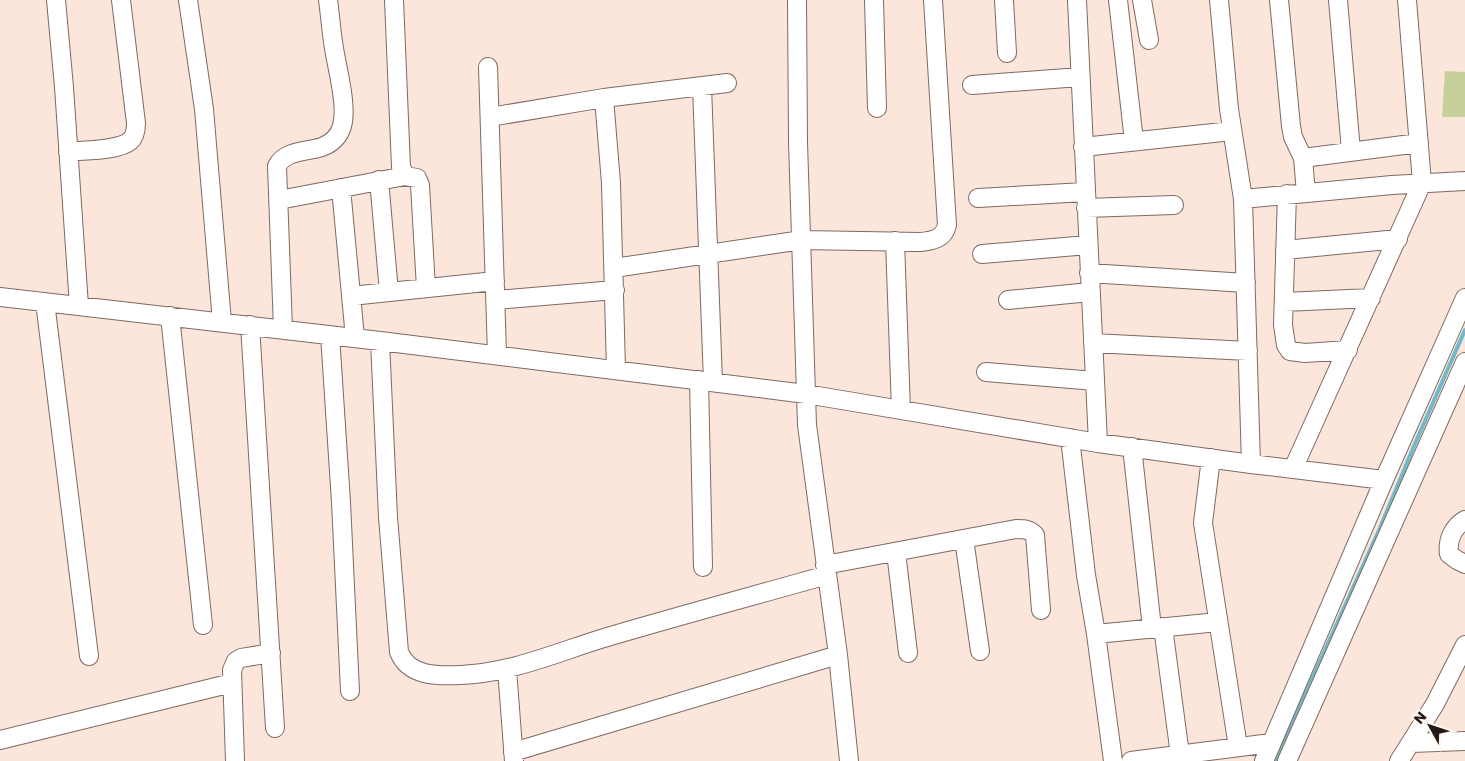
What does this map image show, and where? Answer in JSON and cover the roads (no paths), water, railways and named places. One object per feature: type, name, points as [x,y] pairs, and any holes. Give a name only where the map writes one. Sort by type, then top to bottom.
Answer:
[{"type":"street","points":[[56,0],[79,306]]},
{"type":"street","points":[[68,152],[123,145],[132,140],[135,132],[136,123],[121,0]]},
{"type":"street","points":[[188,0],[204,110],[222,322]]},
{"type":"street","points":[[283,329],[277,166],[279,161],[293,153],[330,143],[336,139],[343,124],[342,93],[328,0]]},
{"type":"street","points":[[394,0],[401,167],[405,176]]},
{"type":"street","points":[[797,0],[798,142],[809,452],[838,656],[849,761]]},
{"type":"street","points":[[874,0],[878,108]]},
{"type":"street","points":[[614,268],[802,240],[920,242],[936,239],[945,232],[947,225],[933,0]]},
{"type":"street","points":[[1004,0],[1007,53]]},
{"type":"street","points":[[1077,0],[1098,443]]},
{"type":"street","points":[[1118,0],[1134,142]]},
{"type":"street","points":[[1142,0],[1148,40]]},
{"type":"street","points":[[1219,0],[1232,132],[1243,198],[1251,464]]},
{"type":"street","points":[[1278,0],[1291,126],[1293,137],[1303,158],[1306,192]]},
{"type":"street","points":[[1338,0],[1351,152]]},
{"type":"street","points":[[1293,469],[1422,183],[1406,0]]},
{"type":"street","points":[[488,67],[497,355]]},
{"type":"street","points":[[972,85],[1080,77]]},
{"type":"street","points":[[490,117],[604,98],[727,83]]},
{"type":"street","points":[[702,86],[708,253],[703,567]]},
{"type":"street","points":[[604,98],[611,183],[616,370]]},
{"type":"street","points":[[1083,147],[1232,132]]},
{"type":"street","points":[[1303,158],[1419,143]]},
{"type":"street","points":[[279,200],[379,180],[405,176],[417,178],[420,186],[426,288]]},
{"type":"street","points":[[379,180],[389,292]]},
{"type":"street","points":[[1243,198],[1392,184],[1465,181]]},
{"type":"street","points":[[341,188],[355,338]]},
{"type":"street","points":[[1287,194],[1283,325],[1286,345],[1290,351],[1305,353],[1348,350]]},
{"type":"street","points":[[978,198],[1085,200],[1174,205]]},
{"type":"street","points":[[1285,250],[1398,239]]},
{"type":"street","points":[[895,241],[901,410]]},
{"type":"street","points":[[982,254],[1088,245]]},
{"type":"street","points":[[1089,273],[1246,284]]},
{"type":"street","points":[[351,296],[495,280]]},
{"type":"street","points":[[496,300],[614,290]]},
{"type":"street","points":[[1008,300],[1090,292]]},
{"type":"street","points":[[0,297],[250,325],[806,394],[1098,443],[1384,480]]},
{"type":"street","points":[[1284,302],[1371,298]]},
{"type":"street","points":[[1264,761],[1384,480],[1465,298]]},
{"type":"street","points":[[45,302],[89,656]]},
{"type":"street","points":[[170,316],[203,625]]},
{"type":"street","points":[[250,325],[275,728]]},
{"type":"street","points":[[330,335],[341,502],[350,691]]},
{"type":"street","points":[[380,341],[388,517],[399,652],[402,661],[409,668],[421,672],[462,675],[507,669],[826,570],[896,552],[1016,529],[1031,531],[1035,534],[1041,610]]},
{"type":"street","points":[[1093,342],[1248,351]]},
{"type":"street","points":[[1287,761],[1465,362]]},
{"type":"street","points":[[986,372],[1095,381]]},
{"type":"street","points":[[1070,438],[1086,575],[1113,761]]},
{"type":"street","points":[[1132,447],[1158,628],[1171,758]]},
{"type":"street","points":[[1211,458],[1204,523],[1238,748]]},
{"type":"street","points":[[1465,520],[1458,525],[1448,545],[1449,554],[1465,564]]},
{"type":"street","points":[[964,539],[980,651]]},
{"type":"street","points":[[896,552],[908,653]]},
{"type":"street","points":[[1096,634],[1218,622]]},
{"type":"street","points":[[1399,761],[1435,704],[1465,645]]},
{"type":"street","points":[[235,761],[232,670],[237,660],[270,652]]},
{"type":"street","points":[[507,669],[514,757],[838,656]]},
{"type":"street","points":[[0,740],[232,683]]},
{"type":"street","points":[[1411,743],[1465,741]]},
{"type":"street","points":[[1131,761],[1171,758],[1271,743]]},
{"type":"waterway","points":[[1275,761],[1380,528],[1465,330]]}]
